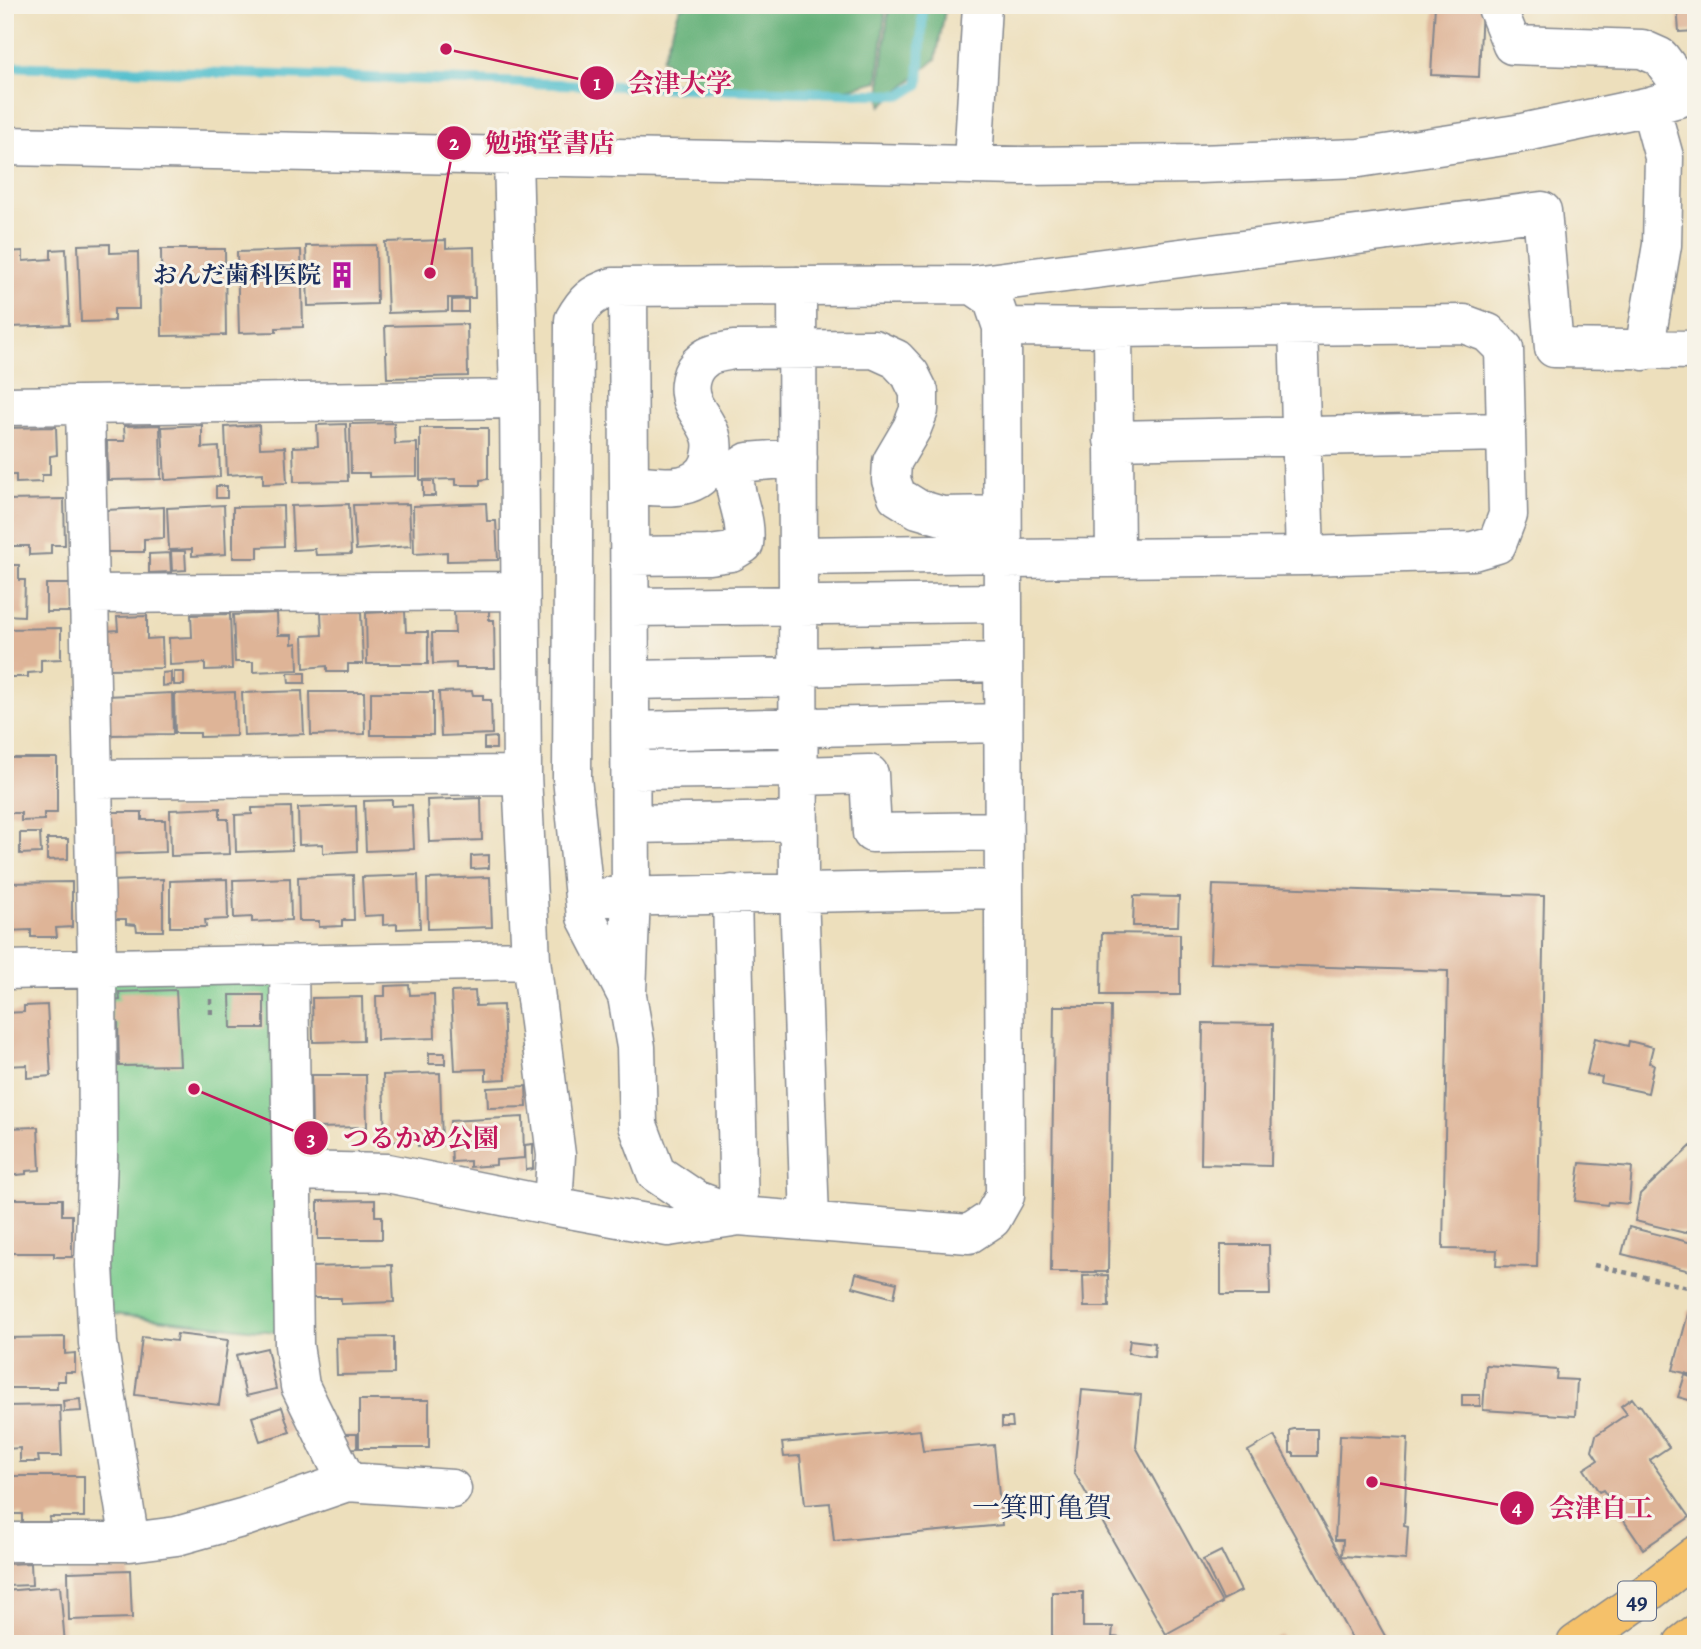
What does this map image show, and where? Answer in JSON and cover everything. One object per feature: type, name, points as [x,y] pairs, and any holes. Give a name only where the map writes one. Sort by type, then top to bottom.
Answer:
[{"type":"highway","name":"49","points":[[1576,1644],[1696,1555]]},
{"type":"highway","name":"49","points":[[1683,1644],[1696,1634]]},
{"type":"street","points":[[973,163],[982,5]]},
{"type":"street","points":[[5,146],[1023,166],[1199,164],[1359,158],[1517,134],[1650,106],[1692,94],[1660,57],[1642,49],[1512,45],[1496,5]]},
{"type":"street","points":[[1644,351],[1662,245],[1664,157],[1650,106]]},
{"type":"street","points":[[513,155],[519,398],[522,775],[531,960],[556,1155],[553,1206]]},
{"type":"street","points":[[627,996],[586,917],[572,778],[574,320],[583,303],[599,292],[613,287],[973,285],[1542,211],[1554,348],[1696,351]]},
{"type":"street","points":[[291,1171],[387,1173],[668,1227],[739,1216],[969,1234],[992,1219],[1004,1196],[1002,327],[992,298],[973,285]]},
{"type":"street","points":[[797,286],[799,892],[810,1222]]},
{"type":"street","points":[[628,287],[631,896],[627,996],[636,1047],[638,1125],[656,1172],[696,1200],[739,1216]]},
{"type":"street","points":[[798,556],[1305,556],[1473,551],[1497,544],[1508,515],[1504,349],[1488,333],[1464,324],[1002,327]]},
{"type":"street","points":[[1298,326],[1305,556]]},
{"type":"street","points":[[1112,328],[1115,558]]},
{"type":"street","points":[[629,484],[670,487],[692,484],[706,471],[713,453],[711,437],[688,391],[691,377],[703,360],[733,350],[874,349],[896,359],[910,374],[919,392],[919,410],[892,462],[891,480],[897,496],[918,509],[942,516],[1002,515]]},
{"type":"street","points":[[5,406],[519,398]]},
{"type":"street","points":[[85,406],[97,968],[98,1157],[94,1266],[98,1343],[130,1542]]},
{"type":"street","points":[[1112,440],[1506,432]]},
{"type":"street","points":[[630,556],[709,555],[731,552],[744,544],[746,532],[745,518],[736,492],[736,470],[748,462],[798,458]]},
{"type":"street","points":[[90,594],[519,591]]},
{"type":"street","points":[[630,607],[1003,603]]},
{"type":"street","points":[[630,680],[1003,662]]},
{"type":"street","points":[[631,731],[1003,723]]},
{"type":"street","points":[[631,770],[869,774],[872,833],[1003,831]]},
{"type":"street","points":[[93,779],[522,775]]},
{"type":"street","points":[[631,824],[799,821]]},
{"type":"street","points":[[584,897],[1003,888]]},
{"type":"street","points":[[732,894],[739,1216]]},
{"type":"street","points":[[5,970],[531,960]]},
{"type":"street","points":[[289,966],[294,1345],[300,1386],[347,1482]]},
{"type":"street","points":[[5,1542],[130,1542],[177,1536],[245,1517],[347,1482],[452,1489]]},
{"type":"path","points":[[1594,1265],[1696,1289]]},
{"type":"green space","points":[[688,5],[886,5],[878,81],[826,94],[704,92],[662,59],[680,8]]},
{"type":"green space","points":[[889,5],[946,5],[936,59],[881,106],[881,77]]},
{"type":"green space","points":[[281,975],[285,1333],[104,1313],[105,978]]},
{"type":"building","points":[[1435,5],[1482,5],[1479,77],[1431,75]]},
{"type":"building","points":[[1677,5],[1696,5],[1696,31],[1679,32]]},
{"type":"building","points":[[446,240],[446,248],[474,247],[475,298],[448,298],[448,311],[388,313],[385,242]]},
{"type":"building","points":[[110,244],[110,253],[138,252],[139,309],[114,309],[114,321],[81,322],[78,245]]},
{"type":"building","name":"おんだ歯科医院","points":[[376,245],[377,304],[308,306],[306,246]]},
{"type":"building","points":[[66,249],[69,325],[9,327],[6,252],[23,251],[23,261],[51,259],[51,250]]},
{"type":"building","points":[[161,249],[225,249],[226,335],[162,336]]},
{"type":"building","points":[[301,250],[303,327],[276,328],[276,332],[239,333],[237,252]]},
{"type":"building","points":[[468,299],[468,312],[452,312],[452,300]]},
{"type":"building","points":[[467,324],[468,376],[387,378],[385,326]]},
{"type":"building","points":[[394,423],[395,444],[417,443],[417,476],[369,477],[369,473],[351,473],[350,424]]},
{"type":"building","points":[[346,424],[348,481],[294,482],[293,447],[318,446],[317,425]]},
{"type":"building","points":[[160,425],[161,479],[108,480],[107,441],[125,441],[124,426]]},
{"type":"building","points":[[202,425],[202,448],[219,447],[220,477],[165,480],[162,427]]},
{"type":"building","points":[[259,425],[260,448],[285,447],[287,483],[263,484],[263,473],[227,475],[225,427]]},
{"type":"building","points":[[56,427],[57,455],[50,456],[50,475],[42,475],[42,482],[16,483],[16,475],[5,475],[5,428]]},
{"type":"building","points":[[420,428],[488,428],[488,479],[480,480],[480,485],[456,485],[456,479],[420,480]]},
{"type":"building","points":[[423,481],[434,481],[435,496],[423,496]]},
{"type":"building","points":[[216,486],[227,486],[227,498],[216,498]]},
{"type":"building","points":[[64,499],[65,545],[51,545],[51,554],[29,555],[29,546],[5,546],[5,500]]},
{"type":"building","points":[[486,503],[487,521],[496,521],[498,560],[447,561],[447,552],[414,554],[413,506]]},
{"type":"building","points":[[349,504],[351,554],[316,555],[315,549],[293,550],[291,506]]},
{"type":"building","points":[[409,504],[411,546],[356,550],[353,505]]},
{"type":"building","points":[[224,505],[226,554],[192,556],[192,549],[169,550],[167,508]]},
{"type":"building","points":[[283,506],[284,546],[258,547],[258,558],[233,558],[233,507]]},
{"type":"building","points":[[164,507],[164,538],[144,539],[144,552],[106,552],[106,510]]},
{"type":"building","points":[[171,551],[185,551],[186,570],[172,571]]},
{"type":"building","points":[[170,553],[171,572],[149,573],[149,554]]},
{"type":"building","points":[[5,565],[19,565],[19,580],[25,580],[24,616],[5,615]]},
{"type":"building","points":[[46,584],[74,584],[74,612],[46,612]]},
{"type":"building","points":[[489,610],[489,620],[494,620],[495,668],[456,668],[456,663],[433,664],[432,633],[455,633],[454,611]]},
{"type":"building","points":[[361,611],[363,664],[348,664],[348,672],[327,672],[327,666],[304,668],[303,636],[322,635],[321,612]]},
{"type":"building","points":[[405,611],[406,632],[428,632],[428,664],[367,664],[366,613]]},
{"type":"building","points":[[277,613],[278,635],[292,635],[292,644],[297,643],[298,670],[253,672],[253,662],[235,662],[233,615]]},
{"type":"building","points":[[230,614],[232,669],[205,670],[205,663],[170,665],[169,638],[192,637],[191,615]]},
{"type":"building","points":[[147,616],[147,639],[162,638],[163,668],[108,669],[106,631],[118,630],[117,617]]},
{"type":"building","points":[[61,628],[61,659],[41,660],[41,672],[28,673],[28,677],[5,677],[5,629]]},
{"type":"building","points":[[171,672],[171,685],[162,686],[162,673]]},
{"type":"building","points":[[174,672],[184,672],[184,685],[174,685]]},
{"type":"building","points":[[288,673],[305,673],[305,683],[289,683]]},
{"type":"building","points":[[302,691],[304,734],[244,736],[242,693]]},
{"type":"building","points":[[472,691],[473,695],[483,695],[483,700],[491,700],[492,734],[441,736],[439,692]]},
{"type":"building","points":[[235,692],[236,736],[200,737],[200,733],[175,733],[174,694]]},
{"type":"building","points":[[310,692],[364,692],[365,734],[311,735]]},
{"type":"building","points":[[371,692],[433,692],[433,735],[371,735]]},
{"type":"building","points":[[172,693],[173,734],[108,735],[107,696]]},
{"type":"building","points":[[496,737],[496,749],[484,749],[484,738]]},
{"type":"building","points":[[5,758],[57,758],[57,813],[44,813],[44,820],[21,821],[21,813],[5,813]]},
{"type":"building","points":[[481,798],[482,840],[429,842],[427,800]]},
{"type":"building","points":[[392,800],[392,806],[412,805],[414,849],[366,851],[364,801]]},
{"type":"building","points":[[356,806],[357,851],[323,853],[323,844],[299,845],[298,808]]},
{"type":"building","points":[[291,807],[292,850],[236,852],[235,815],[252,814],[252,808]]},
{"type":"building","points":[[220,808],[220,819],[228,819],[230,854],[171,856],[170,810]]},
{"type":"building","points":[[109,812],[142,812],[142,820],[165,820],[166,852],[110,854]]},
{"type":"building","points":[[20,833],[40,833],[41,853],[20,854]]},
{"type":"building","points":[[47,839],[68,839],[68,859],[47,860]]},
{"type":"building","points":[[489,855],[489,868],[471,869],[471,856]]},
{"type":"building","points":[[353,875],[354,920],[342,920],[342,926],[319,927],[319,921],[299,921],[298,877]]},
{"type":"building","points":[[418,875],[420,928],[397,929],[397,924],[383,925],[383,915],[364,916],[362,877]]},
{"type":"building","points":[[490,877],[492,927],[428,929],[427,879]]},
{"type":"building","points":[[290,878],[291,920],[252,922],[252,917],[234,918],[233,880]]},
{"type":"building","points":[[163,879],[163,931],[137,931],[136,925],[126,924],[126,919],[111,919],[110,881]]},
{"type":"building","points":[[227,879],[228,919],[205,920],[206,927],[170,927],[170,881]]},
{"type":"building","points":[[72,882],[72,927],[56,928],[57,937],[31,937],[31,930],[5,931],[5,883]]},
{"type":"building","points":[[1213,885],[1544,896],[1537,1267],[1496,1266],[1497,1250],[1443,1249],[1448,971],[1210,963]]},
{"type":"building","points":[[1134,896],[1179,897],[1178,926],[1133,926]]},
{"type":"building","points":[[1102,933],[1180,934],[1180,995],[1101,995]]},
{"type":"building","points":[[409,985],[410,995],[434,994],[435,1038],[377,1040],[376,996],[385,996],[385,986]]},
{"type":"building","points":[[176,990],[180,1065],[119,1066],[118,1023],[112,1023],[111,1001],[120,1000],[119,992]]},
{"type":"building","points":[[475,991],[476,1006],[503,1005],[506,1079],[486,1080],[486,1069],[455,1070],[451,992]]},
{"type":"building","points":[[230,995],[264,995],[264,1028],[231,1028]]},
{"type":"building","points":[[362,997],[363,1041],[313,1042],[312,998]]},
{"type":"building","points":[[47,1005],[51,1076],[27,1078],[27,1065],[5,1066],[5,1013],[24,1012],[24,1006]]},
{"type":"building","points":[[1054,1006],[1111,1006],[1108,1272],[1051,1272]]},
{"type":"building","points":[[1203,1023],[1273,1024],[1271,1166],[1201,1164]]},
{"type":"building","points":[[1595,1038],[1628,1046],[1629,1041],[1653,1047],[1649,1063],[1654,1064],[1648,1093],[1601,1083],[1602,1077],[1587,1074]]},
{"type":"building","points":[[429,1053],[445,1053],[445,1064],[429,1064]]},
{"type":"building","points":[[440,1073],[442,1145],[418,1146],[418,1141],[385,1142],[383,1075]]},
{"type":"building","points":[[311,1075],[366,1075],[367,1127],[312,1128]]},
{"type":"building","points":[[526,1086],[527,1107],[488,1108],[487,1088]]},
{"type":"building","points":[[523,1117],[524,1158],[496,1160],[496,1165],[470,1167],[470,1161],[452,1162],[450,1121]]},
{"type":"building","points":[[38,1127],[40,1170],[7,1176],[5,1128]]},
{"type":"building","points":[[533,1144],[533,1169],[526,1170],[525,1145]]},
{"type":"building","points":[[1691,1146],[1696,1149],[1696,1226],[1685,1233],[1635,1221],[1640,1194]]},
{"type":"building","points":[[1580,1163],[1632,1167],[1629,1204],[1608,1202],[1607,1205],[1575,1201]]},
{"type":"building","points":[[5,1199],[62,1199],[62,1215],[72,1215],[72,1257],[54,1257],[54,1253],[5,1253]]},
{"type":"building","points":[[375,1200],[375,1216],[382,1216],[382,1239],[318,1239],[318,1201]]},
{"type":"building","points":[[1629,1227],[1696,1244],[1694,1272],[1622,1254]]},
{"type":"building","points":[[1221,1245],[1269,1245],[1270,1295],[1221,1295]]},
{"type":"building","points":[[392,1265],[394,1302],[341,1304],[341,1298],[310,1298],[310,1267]]},
{"type":"building","points":[[856,1273],[897,1283],[894,1298],[853,1287]]},
{"type":"building","points":[[1108,1275],[1109,1307],[1084,1307],[1083,1276]]},
{"type":"building","points":[[1689,1310],[1696,1311],[1696,1376],[1673,1370]]},
{"type":"building","points":[[177,1334],[228,1340],[219,1405],[135,1395],[142,1337],[176,1341]]},
{"type":"building","points":[[65,1337],[65,1354],[75,1353],[75,1372],[65,1372],[65,1381],[57,1381],[57,1388],[5,1388],[5,1338]]},
{"type":"building","points":[[394,1337],[394,1374],[337,1375],[336,1338]]},
{"type":"building","points":[[1130,1340],[1155,1343],[1154,1357],[1128,1353]]},
{"type":"building","points":[[267,1348],[276,1389],[246,1396],[236,1355]]},
{"type":"building","points":[[1486,1365],[1557,1370],[1556,1379],[1577,1380],[1575,1416],[1483,1410]]},
{"type":"building","points":[[1685,1375],[1696,1379],[1696,1402],[1678,1397]]},
{"type":"building","points":[[1082,1390],[1141,1395],[1136,1447],[1222,1603],[1166,1634],[1074,1472]]},
{"type":"building","points":[[1462,1395],[1480,1395],[1480,1406],[1462,1406]]},
{"type":"building","points":[[1632,1398],[1640,1405],[1669,1447],[1650,1460],[1690,1517],[1643,1549],[1603,1490],[1599,1492],[1584,1469],[1598,1460],[1592,1451],[1596,1435],[1627,1414],[1621,1406]]},
{"type":"building","points":[[80,1399],[81,1411],[64,1412],[63,1401]]},
{"type":"building","points":[[359,1400],[429,1400],[429,1448],[359,1448]]},
{"type":"building","points":[[60,1405],[62,1456],[38,1456],[39,1462],[20,1462],[20,1448],[5,1449],[5,1406]]},
{"type":"building","points":[[282,1407],[290,1432],[260,1441],[252,1417]]},
{"type":"building","points":[[1002,1418],[1012,1418],[1013,1427],[1002,1427]]},
{"type":"building","points":[[1317,1429],[1317,1456],[1294,1456],[1294,1453],[1290,1453],[1290,1430]]},
{"type":"building","points":[[920,1430],[923,1451],[994,1445],[1002,1525],[834,1541],[830,1503],[805,1505],[800,1456],[784,1457],[782,1443]]},
{"type":"building","points":[[344,1434],[357,1434],[357,1448],[345,1449]]},
{"type":"building","points":[[1340,1435],[1408,1438],[1404,1526],[1408,1527],[1406,1560],[1342,1556],[1343,1540],[1335,1540]]},
{"type":"building","points":[[1274,1436],[1389,1643],[1355,1644],[1248,1451]]},
{"type":"building","points":[[5,1476],[84,1476],[84,1517],[50,1517],[49,1522],[22,1522],[22,1514],[5,1514]]},
{"type":"building","points":[[1221,1551],[1241,1591],[1223,1600],[1203,1560]]},
{"type":"building","points":[[31,1563],[32,1585],[5,1586],[5,1564]]},
{"type":"building","points":[[130,1570],[132,1618],[69,1620],[68,1572]]},
{"type":"building","points":[[60,1586],[65,1644],[5,1642],[5,1591]]},
{"type":"building","points":[[1052,1592],[1083,1592],[1083,1627],[1113,1627],[1112,1637],[1122,1638],[1122,1644],[1052,1644]]},
{"type":"building","points":[[1281,1635],[1286,1644],[1264,1644]]},
{"type":"waterway","points":[[5,66],[902,95],[919,84],[923,5]]},
{"type":"place","name":"会津大学","points":[[446,49]]},
{"type":"place","name":"勉強堂書店","points":[[430,273]]},
{"type":"place","name":"おんだ歯科医院","points":[[342,275]]},
{"type":"place","name":"つるかめ公園","points":[[194,1089]]},
{"type":"place","name":"会津自工","points":[[1372,1482]]},
{"type":"district","name":"一箕町亀賀","points":[[1042,1507]]}]
